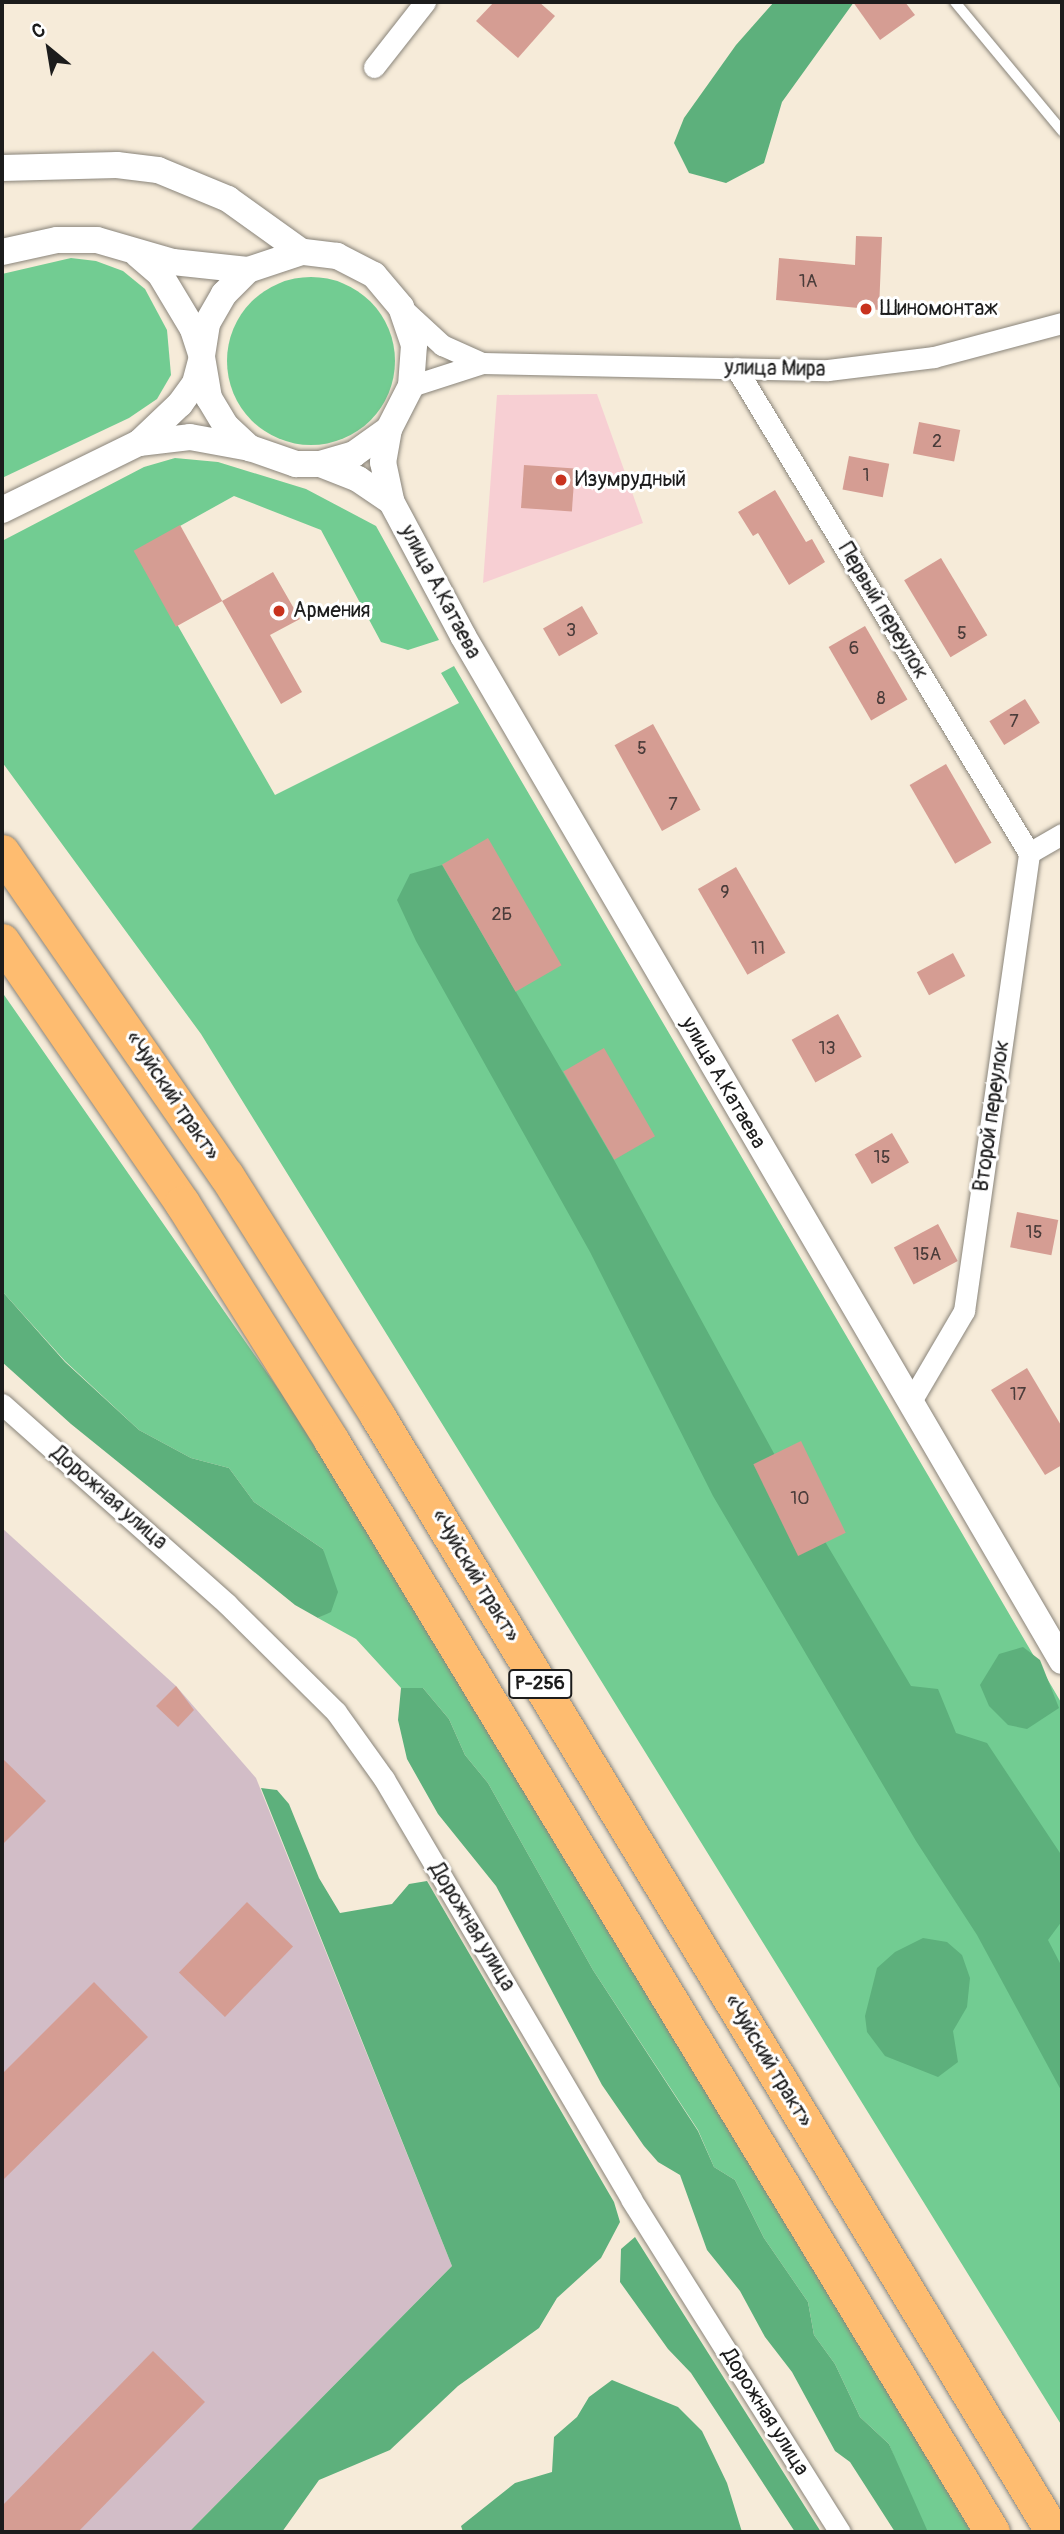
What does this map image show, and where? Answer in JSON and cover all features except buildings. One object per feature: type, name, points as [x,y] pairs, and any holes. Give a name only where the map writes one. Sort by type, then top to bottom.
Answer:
[{"type":"highway","name":"«Чуйский тракт»","points":[[2,852],[226,1175],[377,1415],[1053,2532]]},
{"type":"highway","name":"Р-256","points":[[8,953],[181,1203],[331,1440],[992,2532]]},
{"type":"street","points":[[374,67],[425,2]]},
{"type":"street","points":[[2,168],[105,164],[158,170],[228,199],[302,253]]},
{"type":"street","points":[[2,252],[57,240],[97,240],[137,254],[248,270],[302,253],[337,256],[374,275],[401,307],[414,345],[411,386],[389,429],[383,461],[391,501]]},
{"type":"street","points":[[137,254],[160,274],[181,303],[202,357],[209,398],[226,426],[250,448]]},
{"type":"street","points":[[2,510],[139,443],[180,404],[195,383],[213,314],[224,294],[248,270]]},
{"type":"street","name":"улица Мира","points":[[401,307],[442,345],[482,363]]},
{"type":"street","name":"улица Мира","points":[[411,386],[482,363],[736,368],[778,372],[880,365],[934,357],[1062,323]]},
{"type":"street","name":"Первый переулок","points":[[736,368],[1030,853]]},
{"type":"street","points":[[139,443],[190,437],[250,448],[296,464],[320,464],[354,454],[389,429]]},
{"type":"street","points":[[320,464],[358,479],[391,501]]},
{"type":"street","name":"улица А.Катаева","points":[[391,501],[463,636],[1062,1661]]},
{"type":"street","points":[[1030,853],[1062,834]]},
{"type":"street","name":"Второй переулок","points":[[910,1403],[964,1311],[1030,853]]},
{"type":"street","name":"Дорожная улица","points":[[2,1404],[198,1577],[336,1712],[384,1779],[631,2199],[841,2532]]},
{"type":"lane","points":[[955,2],[1062,131]]},
{"type":"shaded area","points":[[597,394],[643,523],[483,583],[497,395]]},
{"type":"shaded area","points":[[2,1528],[176,1686],[256,1778],[452,2266],[189,2532],[2,2532]]},
{"type":"green space","points":[[774,2],[854,2],[782,102],[764,163],[726,183],[689,173],[674,143],[684,118],[736,45]]},
{"type":"green space","points":[[71,258],[96,261],[123,271],[145,289],[167,330],[171,375],[157,399],[129,418],[2,478],[2,274]]},
{"type":"green space","points":[[311,277],[343,283],[370,302],[389,329],[395,361],[389,393],[370,420],[343,439],[311,445],[279,439],[252,420],[233,393],[227,361],[233,329],[252,302],[279,283]]},
{"type":"green space","points":[[175,458],[218,462],[306,489],[376,526],[439,640],[408,650],[381,642],[321,530],[234,496],[135,551],[275,795],[459,703],[441,673],[454,666],[1062,1704],[1062,2426],[201,1034],[2,762],[2,541],[144,467]]},
{"type":"green space","points":[[442,865],[614,1160],[789,1481],[911,1686],[938,1689],[956,1733],[987,1743],[1062,1856],[1062,1921],[1048,1940],[1062,1967],[1062,2092],[977,1935],[916,1841],[713,1496],[590,1252],[416,941],[397,900],[410,874]]},
{"type":"green space","points":[[2,992],[343,1482],[972,2532],[928,2532],[918,2518],[889,2444],[860,2417],[835,2364],[814,2335],[808,2302],[764,2238],[735,2180],[714,2167],[698,2130],[593,1970],[488,1783],[465,1755],[449,1719],[423,1688],[401,1688],[356,1639],[318,1618],[331,1611],[323,1549],[254,1502],[229,1468],[191,1458],[139,1430],[65,1361],[2,1291]]},
{"type":"green space","points":[[2,1291],[65,1362],[139,1430],[191,1458],[229,1468],[254,1502],[323,1549],[338,1592],[331,1612],[318,1618],[295,1605],[71,1424],[2,1362]]},
{"type":"green space","points":[[1023,1647],[1040,1660],[1059,1708],[1027,1729],[1008,1725],[989,1706],[980,1685],[999,1654]]},
{"type":"green space","points":[[401,1688],[423,1688],[449,1719],[465,1755],[488,1783],[593,1970],[698,2131],[714,2167],[735,2180],[764,2238],[808,2302],[814,2335],[835,2364],[860,2417],[889,2444],[928,2532],[895,2532],[850,2462],[835,2451],[792,2372],[765,2337],[740,2291],[707,2250],[680,2175],[658,2162],[644,2146],[602,2085],[496,1886],[438,1814],[407,1759],[398,1720]]},
{"type":"green space","points":[[261,1788],[277,1790],[289,1804],[319,1878],[340,1913],[392,1904],[409,1884],[427,1881],[614,2202],[620,2222],[601,2258],[557,2298],[539,2328],[458,2386],[390,2450],[319,2480],[282,2532],[189,2532],[452,2266]]},
{"type":"green space","points":[[923,1938],[947,1942],[962,1955],[970,1978],[967,2007],[953,2031],[958,2062],[938,2077],[885,2056],[867,2032],[865,2016],[877,1968],[895,1952]]},
{"type":"green space","points":[[635,2237],[821,2532],[795,2532],[691,2373],[668,2349],[620,2282],[621,2249]]},
{"type":"green space","points":[[612,2380],[678,2407],[702,2431],[727,2483],[742,2532],[463,2532],[461,2526],[515,2483],[552,2472],[554,2437],[577,2417],[589,2397]]},
{"type":"place","name":"Шиномонтаж","points":[[866,309]]},
{"type":"place","name":"Изумрудный","points":[[561,480]]},
{"type":"place","name":"Армения","points":[[279,611]]}]
